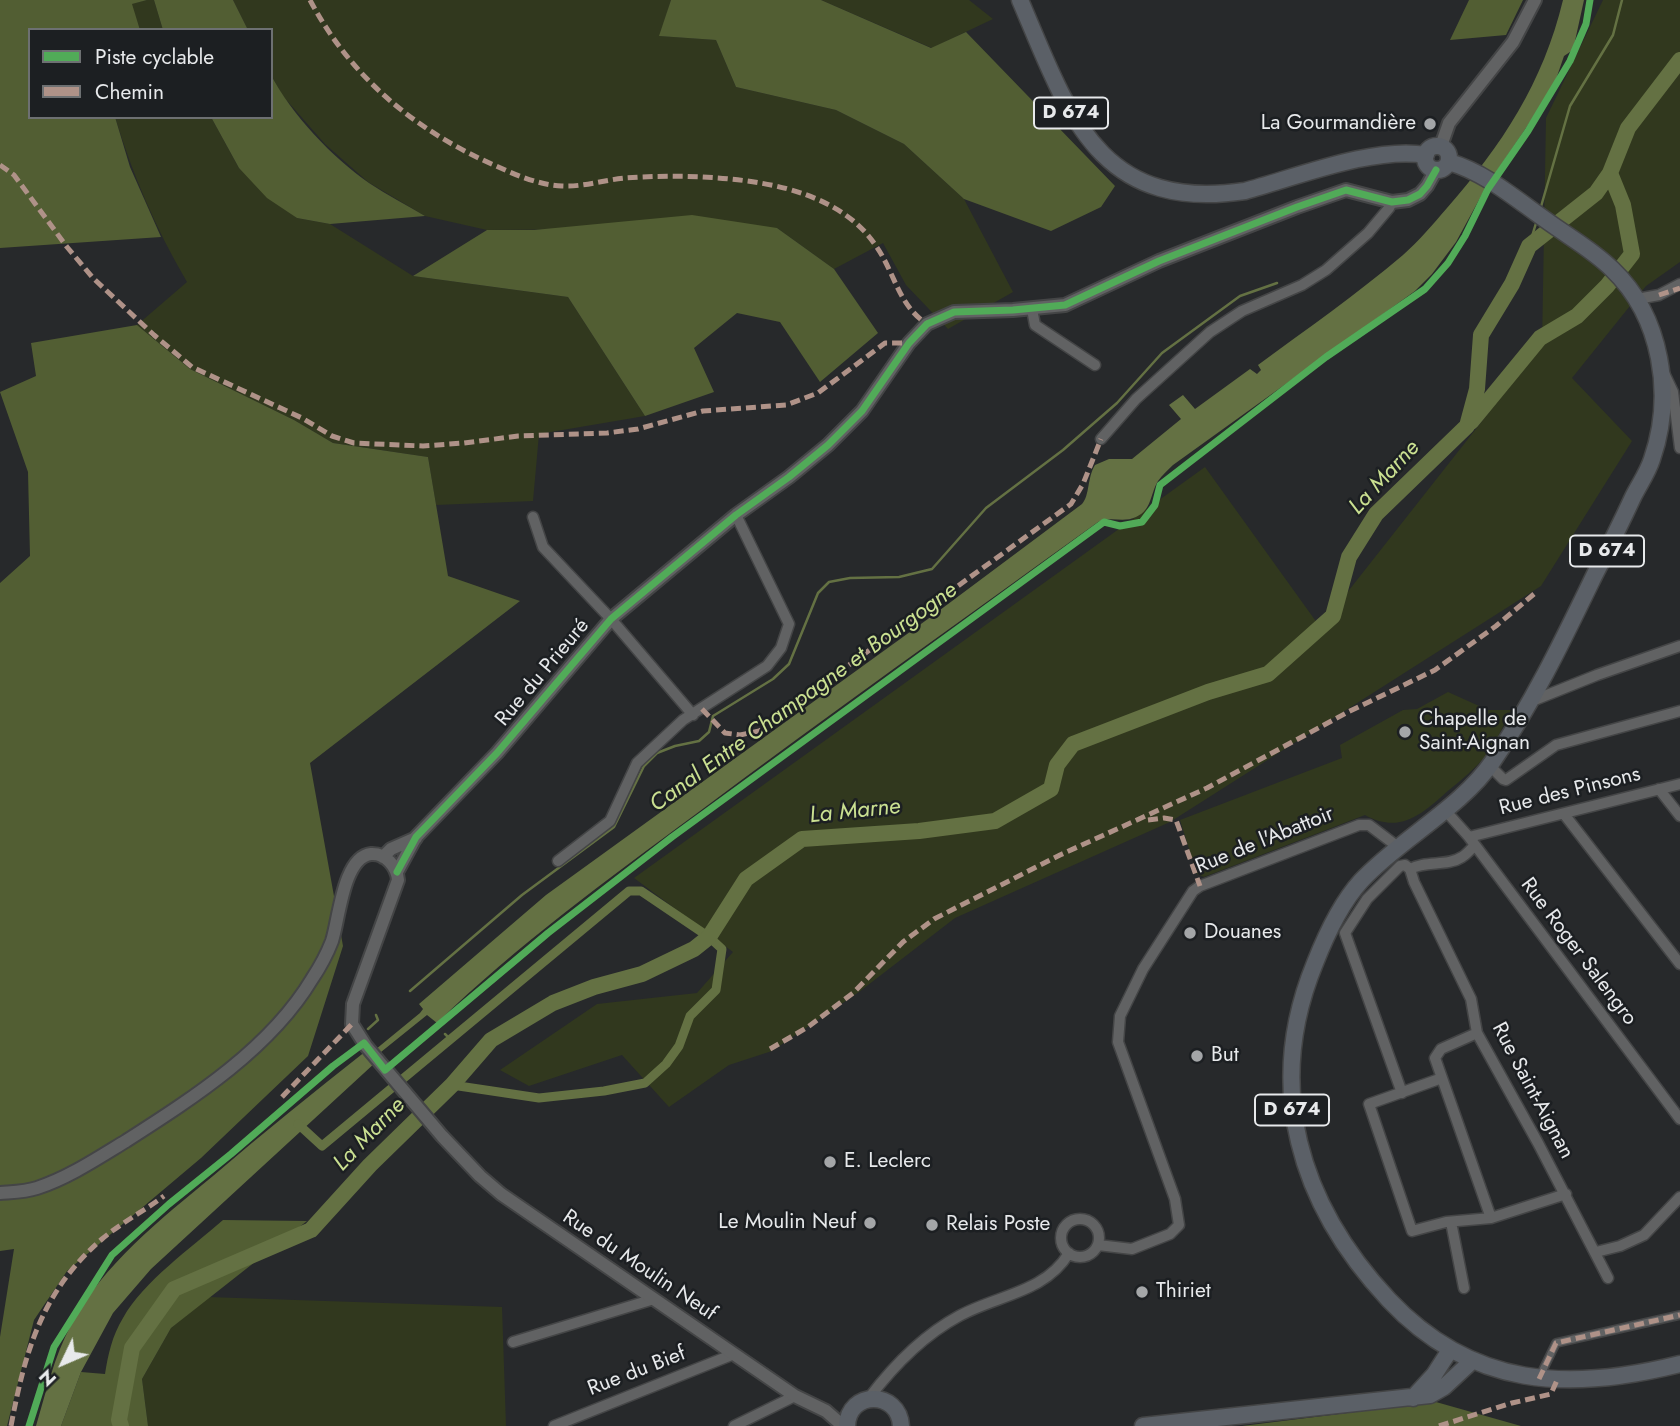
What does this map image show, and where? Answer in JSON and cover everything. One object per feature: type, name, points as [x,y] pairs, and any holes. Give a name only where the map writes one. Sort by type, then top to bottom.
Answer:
[{"type":"main road","name":"D 674","points":[[1020,0],[1066,104],[1083,134],[1111,162],[1158,187],[1196,195],[1227,194],[1380,154],[1406,152],[1426,155]]},
{"type":"main road","points":[[1441,146],[1449,154],[1442,166],[1429,166],[1426,155],[1430,148],[1441,146]]},
{"type":"main road","name":"D 674","points":[[1442,166],[1474,172],[1495,184],[1599,257],[1616,272],[1637,299],[1657,345],[1662,369],[1660,423],[1652,459],[1522,717],[1490,766],[1457,800],[1398,847],[1352,892],[1317,957],[1293,1034],[1290,1063],[1292,1108],[1300,1151],[1330,1220],[1346,1247],[1403,1314],[1450,1350],[1472,1361],[1516,1376],[1539,1379],[1607,1378],[1680,1364]]},
{"type":"main road","points":[[1413,1398],[1434,1375],[1450,1350]]},
{"type":"main road","points":[[1143,1426],[1430,1395],[1444,1387],[1472,1361]]},
{"type":"main road","points":[[847,1422],[854,1406],[869,1398],[875,1398],[894,1407],[903,1424]]},
{"type":"street","points":[[1441,146],[1449,123],[1513,42],[1535,0]]},
{"type":"street","points":[[1101,439],[1136,399],[1210,332],[1242,311],[1302,285],[1326,270],[1368,233],[1392,202],[1408,200],[1420,194],[1442,166]]},
{"type":"street","name":"Rue du Prieuré","points":[[402,1088],[352,1024],[353,1003],[395,893],[397,872],[416,837],[497,753],[611,619],[736,516],[828,445],[862,411],[909,343],[927,324],[954,312],[1065,305],[1159,261],[1346,190],[1392,202]]},
{"type":"street","points":[[1637,299],[1659,295],[1680,284]]},
{"type":"street","points":[[1032,309],[1035,325],[1094,365]]},
{"type":"street","points":[[1662,369],[1673,392],[1680,447]]},
{"type":"street","points":[[558,861],[610,821],[638,763],[693,715],[767,666],[781,648],[789,624],[736,516]]},
{"type":"street","points":[[533,517],[543,547],[611,619],[693,715]]},
{"type":"street","points":[[1532,697],[1537,699],[1680,646]]},
{"type":"street","points":[[1490,766],[1506,780],[1556,745],[1680,711]]},
{"type":"street","name":"Rue des Pinsons","points":[[1472,841],[1680,784]]},
{"type":"street","points":[[1659,789],[1680,816]]},
{"type":"street","name":"Rue Roger Salengro","points":[[1444,809],[1472,841],[1680,1119]]},
{"type":"street","points":[[1564,814],[1680,964]]},
{"type":"street","name":"Rue de l'Abattoir","points":[[1098,1245],[1132,1249],[1170,1234],[1179,1224],[1175,1199],[1118,1042],[1120,1016],[1143,969],[1193,891],[1359,825],[1369,825],[1398,847]]},
{"type":"street","name":"Rue du Prieuré","points":[[0,1193],[37,1188],[109,1152],[223,1073],[257,1044],[293,1006],[323,960],[331,944],[354,864],[363,856],[376,854],[383,857],[391,849],[416,837]]},
{"type":"street","points":[[1402,1093],[1345,933],[1367,899],[1400,866],[1405,865],[1410,869],[1460,859],[1472,841]]},
{"type":"street","points":[[383,857],[397,872]]},
{"type":"street","name":"Rue Saint-Aignan","points":[[1410,869],[1424,904],[1471,999],[1477,1034],[1566,1194],[1608,1278]]},
{"type":"street","points":[[1477,1034],[1441,1049],[1435,1058],[1491,1219]]},
{"type":"street","points":[[1442,1079],[1369,1104],[1412,1231],[1451,1222],[1491,1219],[1566,1194]]},
{"type":"street","name":"Rue du Moulin Neuf","points":[[402,1088],[442,1136],[501,1194],[795,1395],[847,1422]]},
{"type":"street","points":[[1596,1252],[1620,1247],[1644,1236],[1680,1197]]},
{"type":"street","points":[[1076,1220],[1088,1221],[1098,1231],[1098,1245],[1093,1252],[1084,1256],[1069,1253],[1062,1243],[1066,1226],[1076,1220]]},
{"type":"street","points":[[1451,1222],[1464,1288]]},
{"type":"street","points":[[869,1398],[904,1356],[940,1327],[995,1299],[1035,1286],[1064,1263],[1069,1253]]},
{"type":"street","points":[[513,1342],[654,1299]]},
{"type":"street","points":[[1539,1379],[1556,1343],[1680,1315]]},
{"type":"street","name":"Rue du Bief","points":[[554,1426],[734,1354]]},
{"type":"street","points":[[885,1378],[888,1402]]},
{"type":"street","points":[[734,1426],[795,1395]]},
{"type":"shaded area","points":[[0,0],[147,0],[132,4],[139,28],[28,28],[28,119],[116,119],[130,167],[161,237],[0,248]]},
{"type":"shaded area","points":[[154,0],[162,28],[139,28],[131,4]]},
{"type":"shaded area","points":[[154,0],[233,0],[247,28],[162,28]]},
{"type":"shaded area","points":[[233,0],[671,0],[660,36],[716,40],[736,87],[836,110],[904,144],[964,199],[1013,292],[948,329],[906,285],[883,243],[834,269],[777,228],[487,230],[425,216],[368,182],[325,144],[282,95],[273,79],[273,28],[247,28]]},
{"type":"shaded area","points":[[671,0],[821,0],[931,48],[966,32],[1115,186],[1101,207],[1051,231],[964,199],[904,144],[836,110],[736,87],[716,40],[659,36]]},
{"type":"shaded area","points":[[821,0],[969,0],[993,19],[932,48]]},
{"type":"shaded area","points":[[1469,0],[1523,0],[1506,35],[1450,40]]},
{"type":"shaded area","points":[[1563,0],[1584,0],[1573,50],[1564,56],[1553,88],[1486,187],[1456,242],[1432,274],[1415,291],[1173,465],[1158,481],[1148,506],[1141,514],[1131,519],[1098,522],[796,740],[596,889],[531,940],[437,1023],[427,1015],[381,1052],[374,1059],[376,1062],[151,1269],[113,1313],[81,1372],[61,1426],[36,1426],[60,1350],[84,1303],[116,1262],[173,1209],[347,1066],[366,1051],[370,1054],[420,1013],[423,1009],[419,1004],[546,895],[1082,504],[1095,465],[1109,459],[1132,459],[1181,419],[1169,405],[1183,395],[1195,409],[1250,369],[1257,374],[1261,370],[1258,365],[1409,250],[1486,161],[1518,112],[1544,59]]},
{"type":"shaded area","points":[[1603,0],[1680,0],[1680,262],[1646,286],[1572,378],[1632,441],[1541,586],[1170,822],[955,918],[859,992],[772,1051],[729,1065],[669,1107],[622,1055],[529,1086],[500,1070],[597,1004],[697,993],[733,952],[634,878],[1205,467],[1320,627],[1542,345],[1546,118]]},
{"type":"shaded area","points":[[273,79],[301,120],[341,161],[369,183],[425,216],[330,224],[297,218],[267,198],[239,168],[212,119],[273,119]]},
{"type":"shaded area","points":[[116,119],[212,119],[239,168],[297,218],[330,224],[413,276],[568,297],[645,416],[539,434],[533,501],[436,505],[428,457],[333,443],[294,420],[190,369],[137,325],[187,282],[165,242],[129,160]]},
{"type":"shaded area","points":[[692,215],[777,228],[834,269],[878,333],[820,382],[780,322],[737,313],[694,348],[714,392],[645,416],[568,297],[413,276],[487,230],[534,230]]},
{"type":"shaded area","points":[[137,325],[190,369],[294,420],[333,443],[428,457],[448,576],[520,601],[310,763],[343,946],[308,1056],[201,1158],[67,1271],[34,1320],[7,1426],[0,1426],[0,1337],[14,1249],[0,1251],[0,583],[30,556],[28,472],[0,392],[36,376],[31,343]]},
{"type":"shaded area","points":[[1448,692],[1488,710],[1512,710],[1485,757],[1430,806],[1411,819],[1401,822],[1378,821],[1365,815],[1204,877],[1197,874],[1180,820],[1342,758],[1340,745],[1403,710],[1417,709]]},
{"type":"shaded area","points":[[223,1220],[307,1221],[171,1328],[142,1379],[148,1426],[61,1426],[81,1372],[105,1374],[113,1339],[132,1304],[169,1266]]},
{"type":"shaded area","points":[[208,1297],[502,1307],[506,1426],[148,1426],[142,1379],[171,1328]]},
{"type":"shaded area","points":[[1436,1402],[1521,1426],[1242,1426]]},
{"type":"waterway","name":"La Marne","points":[[1540,210],[1570,106],[1613,35],[1622,0]]},
{"type":"waterway","name":"La Marne","points":[[121,1426],[119,1420],[132,1348],[174,1289],[311,1230],[370,1165],[452,1085],[491,1040],[553,1003],[594,987],[642,974],[694,949],[709,937],[746,879],[802,839],[919,831],[995,821],[1051,789],[1057,765],[1073,744],[1208,692],[1268,674],[1333,616],[1349,557],[1376,514],[1467,426],[1477,389],[1481,335],[1512,284],[1529,246],[1596,193],[1610,173],[1628,128],[1680,60]]},
{"type":"waterway","name":"La Marne","points":[[1471,422],[1540,338],[1577,316],[1607,286],[1632,254],[1623,205],[1610,173]]},
{"type":"waterway","name":"La Marne","points":[[1529,246],[1537,220]]},
{"type":"waterway","points":[[410,991],[522,895],[614,827],[644,766],[657,753],[699,741],[709,732],[713,716],[773,679],[789,664],[818,593],[829,582],[850,578],[899,577],[932,569],[986,508],[1063,450],[1117,403],[1162,353],[1240,296],[1277,283]]},
{"type":"waterway","points":[[298,1124],[322,1146],[629,891],[641,891],[709,937],[722,949],[716,990],[690,1016],[679,1046],[666,1064],[645,1083],[604,1091],[539,1098],[452,1085]]},
{"type":"waterway","points":[[368,1029],[378,1020],[376,1015]]},
{"type":"waterway","points":[[445,1034],[451,1040]]},
{"type":"marked path","points":[[310,0],[326,28],[366,78],[413,119],[467,152],[520,176],[553,185],[668,176],[762,183],[804,194],[835,208],[862,228],[882,256],[909,308],[927,324]]},
{"type":"marked path","points":[[0,165],[14,175],[93,278],[192,367],[302,418],[332,436],[354,443],[423,446],[518,436],[607,433],[638,429],[703,411],[786,405],[818,393],[885,343],[909,343]]},
{"type":"marked path","points":[[1659,295],[1680,288]]},
{"type":"marked path","points":[[702,709],[725,733],[740,735],[759,731],[780,721],[842,670],[1071,504],[1083,484],[1101,439]]},
{"type":"marked path","points":[[770,1049],[808,1027],[853,993],[903,942],[934,919],[1060,855],[1207,788],[1348,712],[1435,670],[1496,626],[1534,594]]},
{"type":"marked path","points":[[1148,820],[1176,820],[1200,886]]},
{"type":"marked path","points":[[282,1097],[352,1024]]},
{"type":"marked path","points":[[11,1426],[30,1348],[39,1324],[64,1280],[102,1239],[164,1196]]},
{"type":"marked path","points":[[1539,1379],[1556,1343],[1680,1315]]},
{"type":"marked path","points":[[1439,1426],[1551,1394],[1557,1380]]},
{"type":"cycle path","points":[[29,1426],[54,1347],[112,1255],[333,1066],[364,1043],[385,1070],[548,933],[672,837],[1104,522],[1120,526],[1142,522],[1155,505],[1160,485],[1326,357],[1425,289],[1448,263],[1465,236],[1488,189],[1528,131],[1570,61],[1586,24],[1590,0]]},
{"type":"cycle path","points":[[397,872],[416,837],[497,753],[611,619],[736,515],[828,445],[862,411],[909,343],[927,324],[954,312],[1065,305],[1159,261],[1346,190],[1392,202],[1408,200],[1420,194],[1436,170]]},
{"type":"place","name":"La Gourmandière","points":[[1430,124]]},
{"type":"place","name":"Chapelle de Saint-Aignan","points":[[1405,732]]},
{"type":"place","name":"Douanes","points":[[1190,933]]},
{"type":"place","name":"But","points":[[1197,1056]]},
{"type":"place","name":"E. Leclerc","points":[[830,1162]]},
{"type":"place","name":"Le Moulin Neuf","points":[[870,1223]]},
{"type":"place","name":"Relais Poste","points":[[932,1225]]},
{"type":"place","name":"Thiriet","points":[[1142,1292]]},
{"type":"water label","name":"Canal Entre Champagne et Bourgogne","points":[[804,698]]}]
